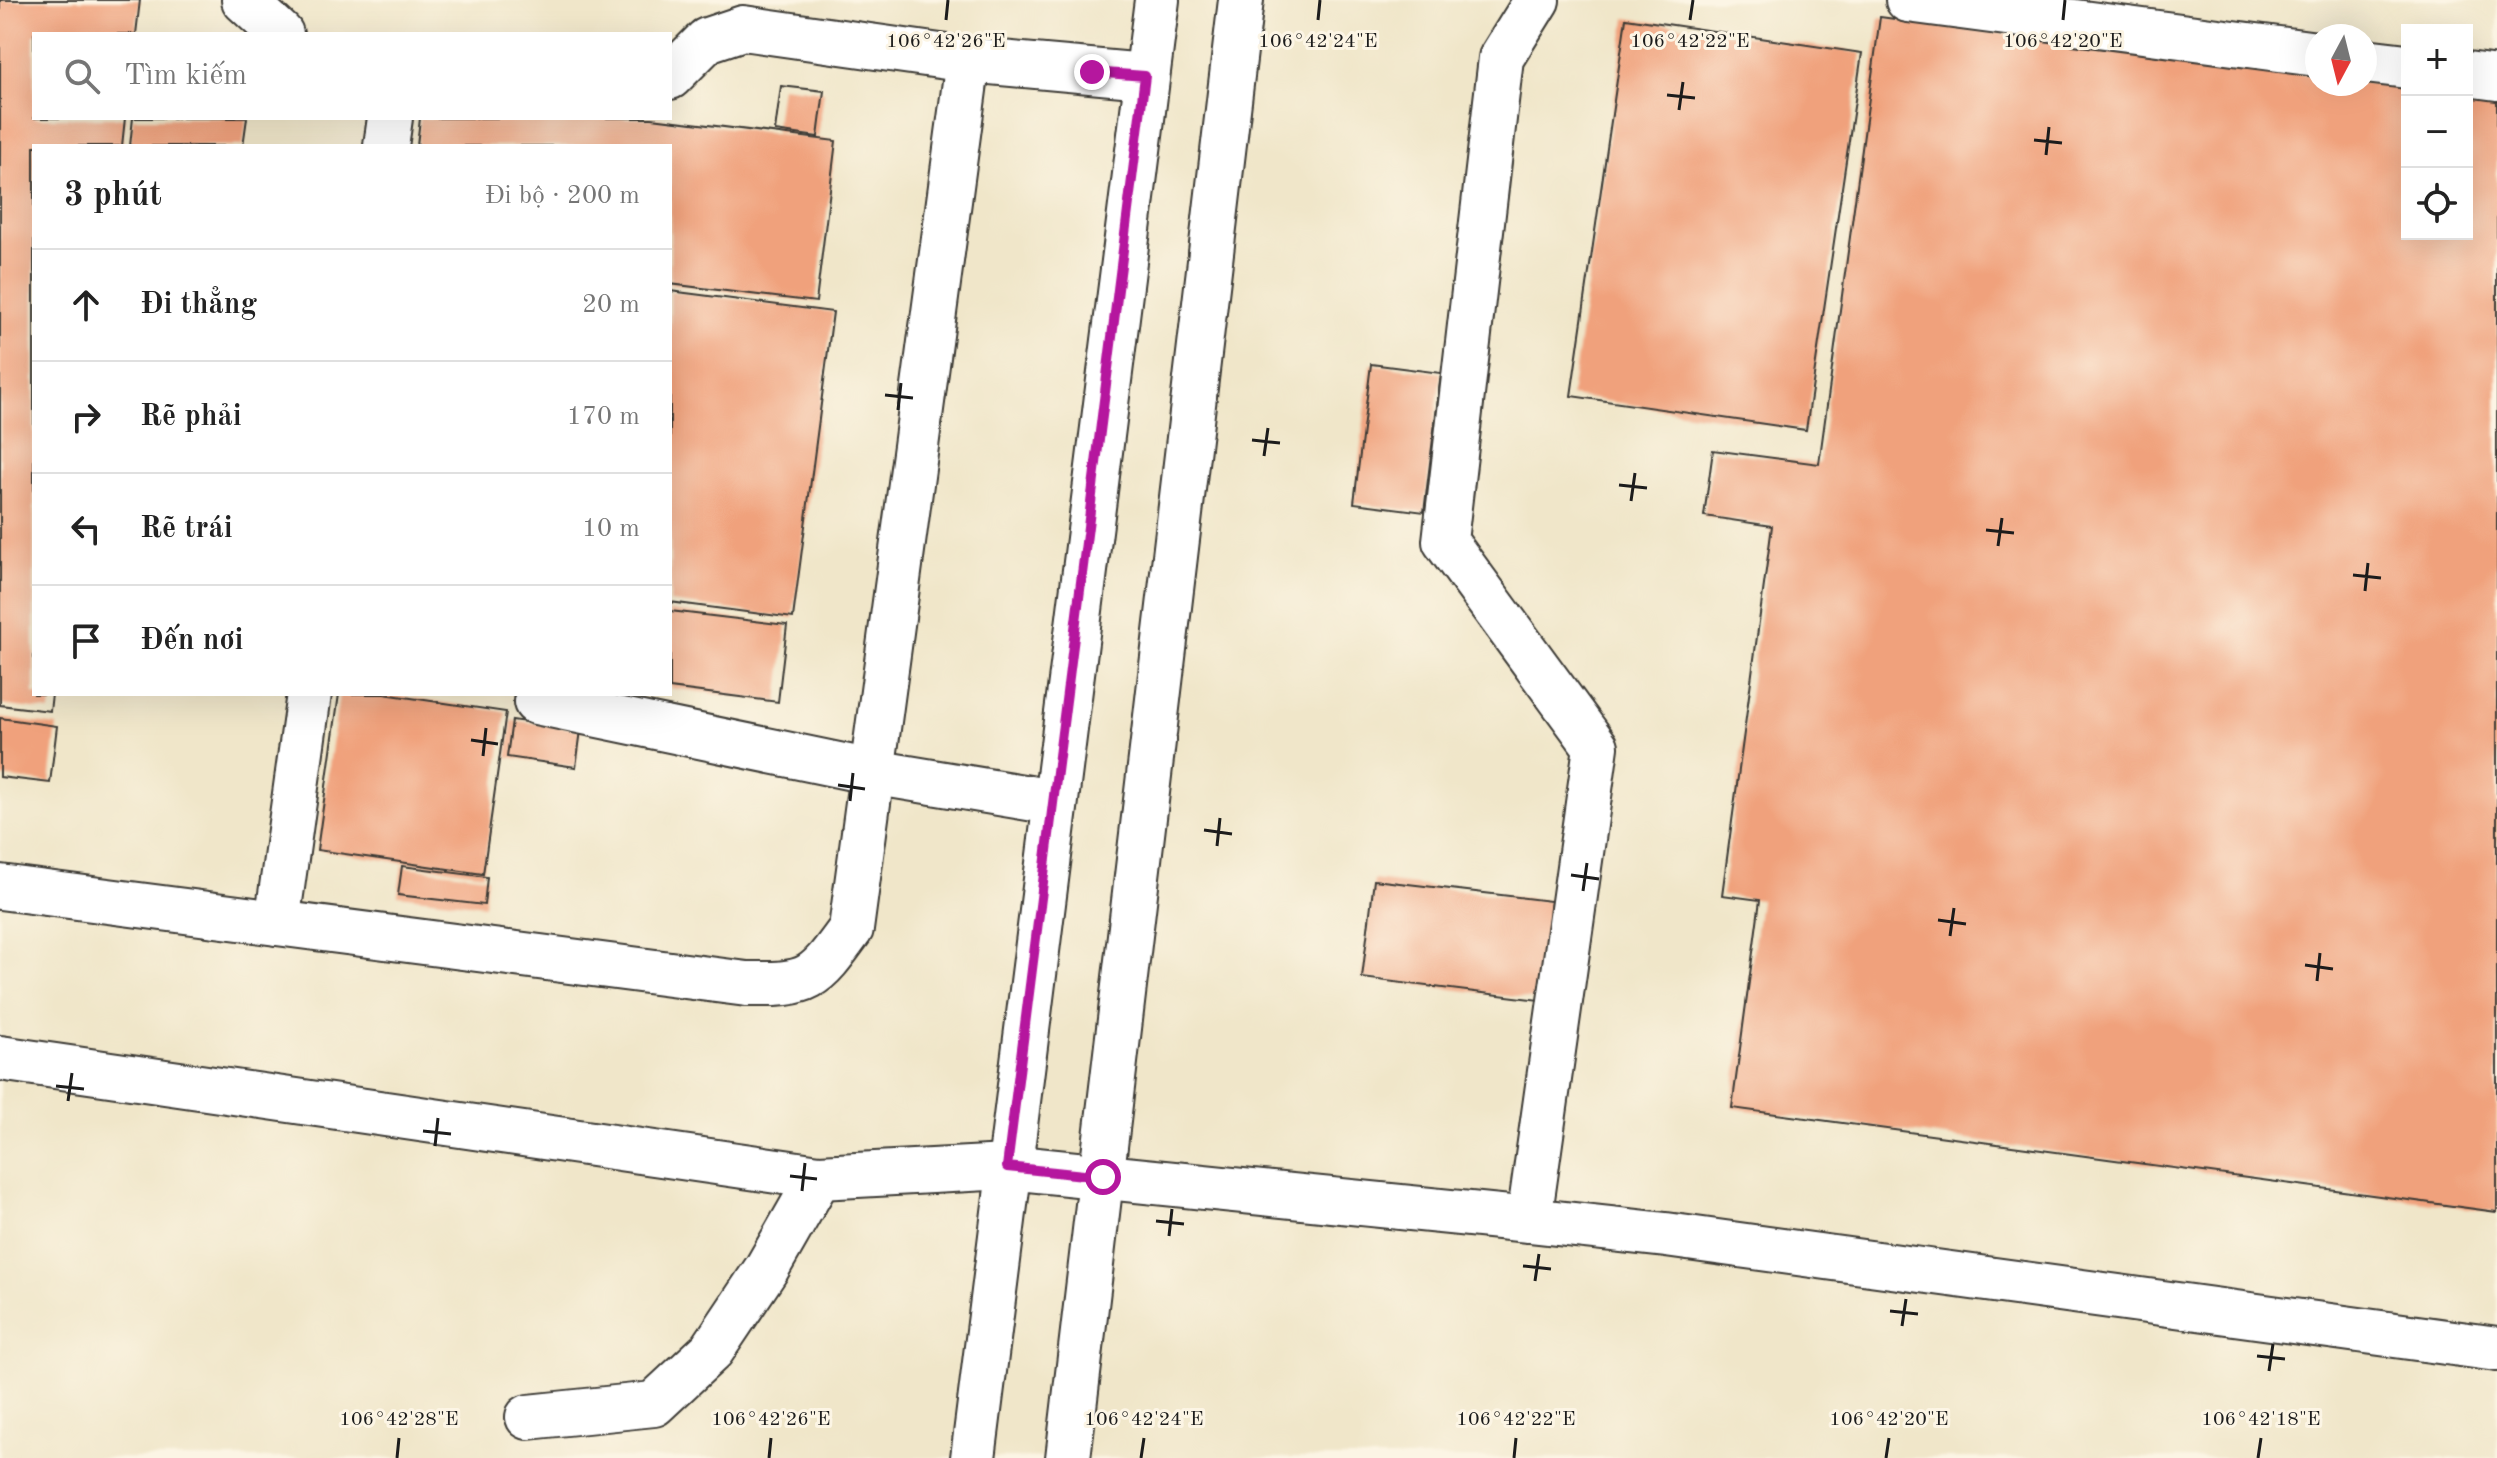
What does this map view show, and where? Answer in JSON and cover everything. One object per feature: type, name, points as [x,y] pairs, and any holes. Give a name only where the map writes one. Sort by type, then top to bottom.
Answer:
[{"type":"lane","points":[[244,0],[279,32]]},
{"type":"lane","points":[[973,1458],[1053,802],[1157,0]]},
{"type":"lane","points":[[1068,1458],[1241,0]]},
{"type":"lane","points":[[1529,1220],[1596,747],[1445,541],[1501,58],[1537,0]]},
{"type":"lane","points":[[1908,0],[2305,52]]},
{"type":"lane","points":[[672,75],[707,40],[743,28],[968,60],[1145,76]]},
{"type":"lane","points":[[0,887],[747,984],[784,985],[819,973],[851,929],[968,60]]},
{"type":"lane","points":[[2377,62],[2401,65]]},
{"type":"lane","points":[[2473,75],[2497,78]]},
{"type":"lane","points":[[386,144],[390,120]]},
{"type":"lane","points":[[277,923],[309,696]]},
{"type":"lane","points":[[536,702],[872,772],[1053,802]]},
{"type":"lane","points":[[0,1058],[819,1177],[1007,1167],[1529,1220],[1666,1235],[2497,1349]]},
{"type":"lane","points":[[528,1417],[654,1404],[712,1350],[767,1268],[819,1177]]},
{"type":"building","points":[[0,0],[140,0],[136,32],[32,32],[32,120],[125,120],[122,144],[32,144],[32,696],[52,696],[50,711],[0,705]]},
{"type":"building","points":[[1880,17],[2305,74],[2305,96],[2377,96],[2377,84],[2401,87],[2401,240],[2473,240],[2473,97],[2497,100],[2497,1212],[1732,1108],[1760,900],[1722,895],[1772,526],[1704,516],[1713,450],[1819,464]]},
{"type":"building","points":[[1626,18],[1862,53],[1806,430],[1571,396]]},
{"type":"building","points":[[781,86],[824,91],[818,137],[775,131]]},
{"type":"building","points":[[133,120],[247,120],[243,144],[130,144]]},
{"type":"building","points":[[420,120],[668,120],[836,141],[816,302],[672,284],[672,144],[417,144]]},
{"type":"building","points":[[672,291],[833,312],[793,618],[672,602]]},
{"type":"building","points":[[1371,364],[1441,373],[1424,512],[1354,503]]},
{"type":"building","points":[[672,611],[787,625],[778,702],[672,688]]},
{"type":"building","points":[[339,696],[398,696],[506,712],[483,874],[317,850]]},
{"type":"building","points":[[0,718],[57,726],[50,783],[0,777]]},
{"type":"building","points":[[512,720],[581,730],[576,767],[507,757]]},
{"type":"building","points":[[402,866],[487,877],[484,905],[398,895]]},
{"type":"building","points":[[1374,880],[1551,901],[1539,1000],[1362,978]]},
{"type":"route","points":[[1092,72],[1145,76],[1007,1167],[1103,1177]]}]
